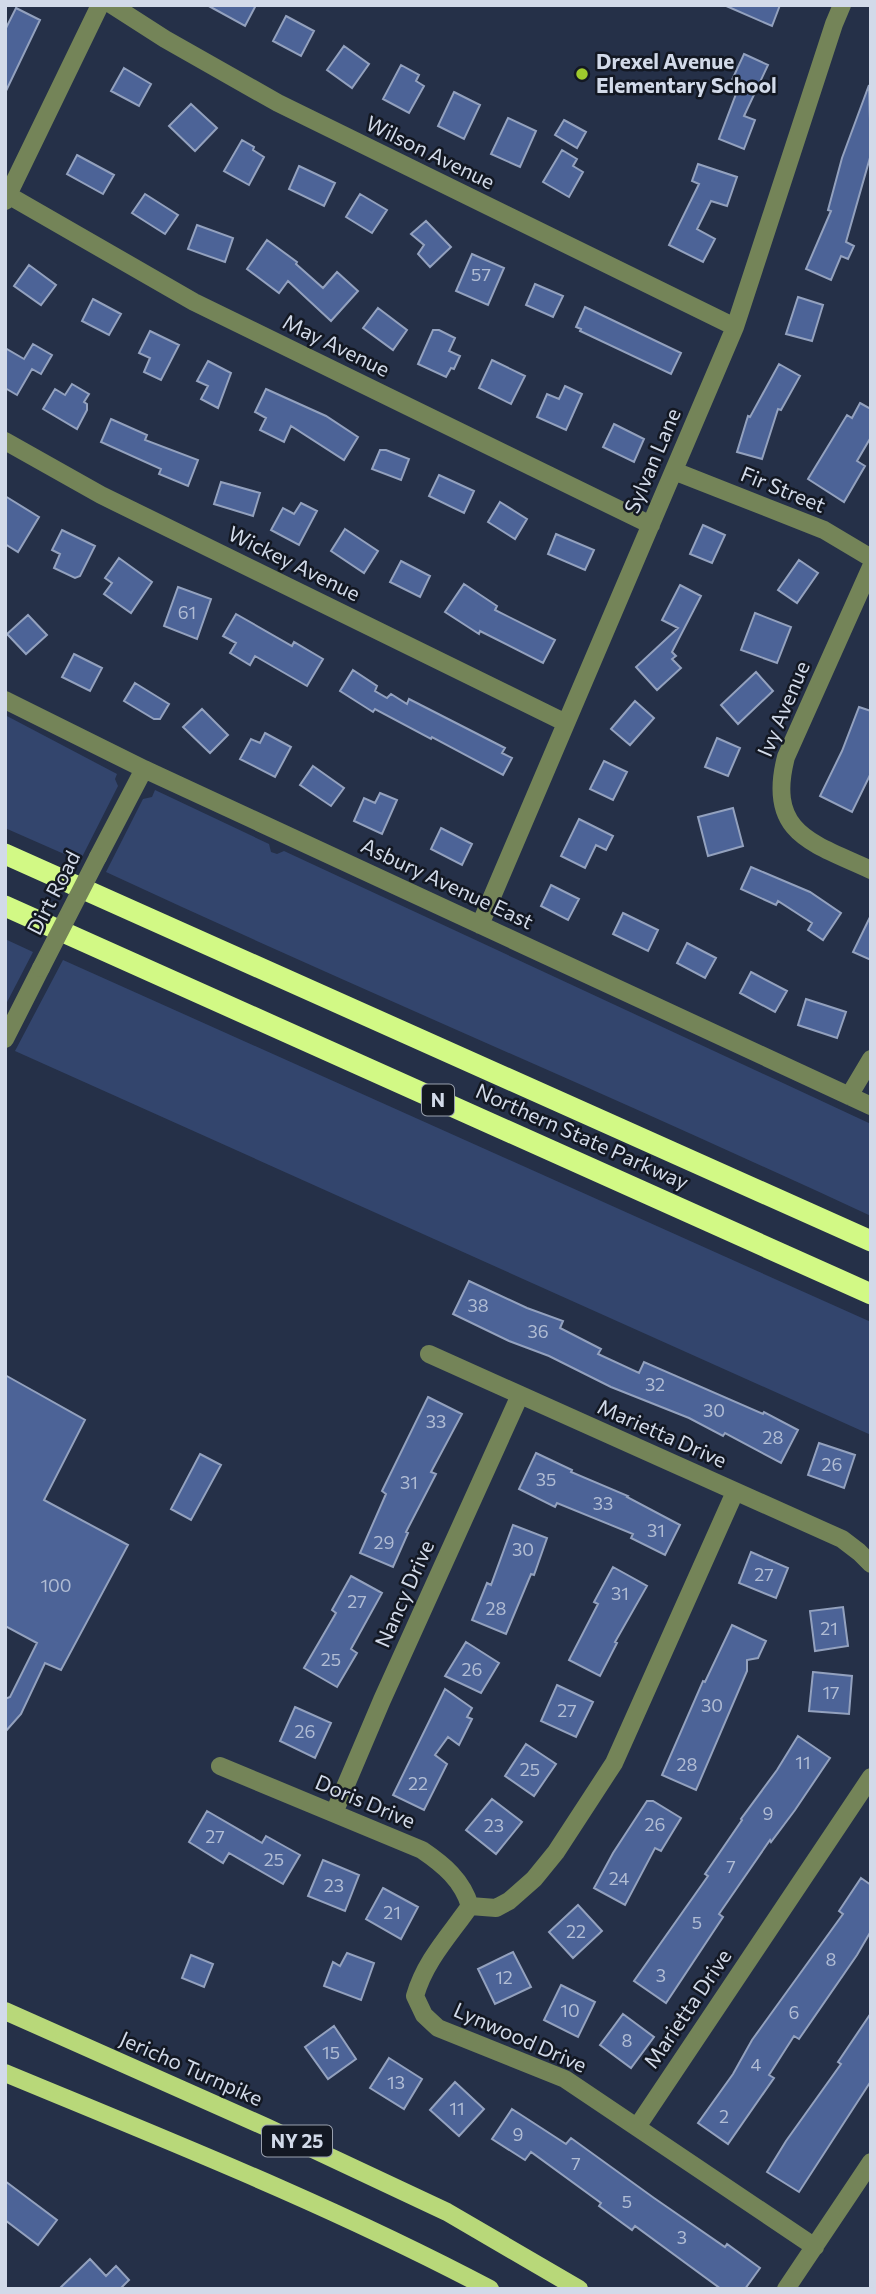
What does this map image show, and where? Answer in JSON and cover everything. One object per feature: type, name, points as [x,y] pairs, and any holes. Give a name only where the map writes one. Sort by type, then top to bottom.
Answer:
[{"type":"highway","name":"Northern State Parkway","points":[[5,854],[871,1241]]},
{"type":"highway","name":"Northern State Parkway","points":[[5,906],[871,1294]]},
{"type":"main road","name":"Jericho Turnpike","points":[[5,2011],[266,2127],[447,2212],[579,2289]]},
{"type":"main road","name":"NY 25","points":[[5,2073],[296,2195],[409,2246],[490,2289]]},
{"type":"street","points":[[7,198],[100,5]]},
{"type":"street","name":"Wilson Avenue","points":[[112,5],[165,39],[278,103],[735,327]]},
{"type":"street","name":"Sylvan Lane","points":[[480,925],[735,327],[842,5]]},
{"type":"street","name":"May Avenue","points":[[7,198],[194,302],[651,525]]},
{"type":"street","name":"Wickey Avenue","points":[[5,441],[102,495],[566,723]]},
{"type":"street","name":"Fir Street","points":[[674,471],[816,527],[871,558]]},
{"type":"street","name":"Ivy Avenue","points":[[871,567],[786,757],[781,779],[783,807],[788,821],[811,843],[871,870]]},
{"type":"street","name":"Asbury Avenue East","points":[[5,700],[144,769],[871,1106]]},
{"type":"street","name":"Dirt Road","points":[[5,1039],[144,769]]},
{"type":"street","points":[[849,1096],[871,1059]]},
{"type":"street","name":"Marietta Drive","points":[[429,1354],[842,1539],[871,1564]]},
{"type":"street","name":"Nancy Drive","points":[[334,1813],[520,1395]]},
{"type":"street","points":[[470,1906],[496,1908],[509,1901],[534,1879],[556,1852],[614,1763],[736,1492]]},
{"type":"street","name":"Doris Drive","points":[[220,1766],[422,1850],[440,1862],[461,1884],[470,1906]]},
{"type":"street","name":"Marietta Drive","points":[[637,2127],[871,1777]]},
{"type":"street","name":"Lynwood Drive","points":[[470,1906],[440,1944],[420,1979],[415,1996],[424,2015],[438,2028],[565,2079],[815,2247]]},
{"type":"street","points":[[786,2289],[871,2162]]},
{"type":"shaded area","points":[[5,715],[117,774],[115,779],[118,786],[80,861],[5,828]]},
{"type":"shaded area","points":[[155,790],[269,844],[271,852],[277,854],[284,851],[871,1124],[871,1216],[106,872],[143,799],[152,797]]},
{"type":"shaded area","points":[[5,939],[33,952],[5,1006]]},
{"type":"shaded area","points":[[63,960],[871,1322],[871,1435],[15,1051]]},
{"type":"building","points":[[207,5],[256,5],[245,26]]},
{"type":"building","points":[[724,5],[780,5],[772,26]]},
{"type":"building","points":[[16,8],[40,20],[5,93],[5,30]]},
{"type":"building","points":[[286,16],[314,31],[301,56],[273,41]]},
{"type":"building","points":[[344,46],[369,64],[352,88],[327,70]]},
{"type":"building","points":[[744,54],[768,65],[744,116],[755,120],[744,149],[719,139],[739,86],[731,82]]},
{"type":"building","points":[[401,65],[419,75],[416,81],[424,86],[409,113],[383,99]]},
{"type":"building","points":[[124,68],[151,84],[139,106],[111,91]]},
{"type":"building","points":[[869,85],[871,154],[846,242],[854,246],[848,259],[841,256],[831,280],[806,269],[831,211],[828,210],[842,158]]},
{"type":"building","points":[[454,92],[480,105],[464,139],[438,126]]},
{"type":"building","points":[[191,104],[217,128],[195,151],[169,126]]},
{"type":"building","points":[[508,118],[536,131],[520,167],[491,154]]},
{"type":"building","points":[[564,120],[586,132],[577,148],[555,135]]},
{"type":"building","points":[[242,140],[264,157],[249,185],[224,171]]},
{"type":"building","points":[[562,150],[577,159],[573,166],[583,172],[569,197],[543,182]]},
{"type":"building","points":[[77,155],[114,175],[103,194],[67,174]]},
{"type":"building","points":[[698,164],[737,177],[727,206],[711,201],[697,229],[715,239],[703,262],[669,245],[699,184],[692,181]]},
{"type":"building","points":[[299,166],[335,183],[324,206],[289,189]]},
{"type":"building","points":[[145,194],[178,215],[165,234],[132,213]]},
{"type":"building","points":[[360,194],[387,210],[372,233],[346,217]]},
{"type":"building","points":[[426,221],[451,247],[430,267],[418,254],[424,245],[411,234]]},
{"type":"building","points":[[197,225],[233,238],[225,262],[188,249]]},
{"type":"building","points":[[267,240],[297,262],[296,264],[323,288],[337,272],[358,291],[331,321],[288,281],[279,293],[247,269]]},
{"type":"building","points":[[472,254],[504,268],[488,305],[456,291]]},
{"type":"building","points":[[29,265],[56,285],[41,305],[14,286]]},
{"type":"building","points":[[535,284],[563,296],[553,317],[526,305]]},
{"type":"building","points":[[798,297],[823,305],[812,341],[786,334]]},
{"type":"building","points":[[93,299],[121,314],[109,335],[82,321]]},
{"type":"building","points":[[585,307],[681,353],[671,374],[580,331],[581,329],[576,327]]},
{"type":"building","points":[[378,308],[407,330],[393,350],[363,328]]},
{"type":"building","points":[[433,330],[455,338],[449,351],[460,356],[454,369],[451,368],[446,377],[418,364]]},
{"type":"building","points":[[150,331],[179,345],[161,380],[144,372],[150,358],[139,353]]},
{"type":"building","points":[[33,344],[52,355],[41,374],[32,369],[17,395],[5,388],[5,348],[24,359]]},
{"type":"building","points":[[492,360],[525,376],[511,404],[479,388]]},
{"type":"building","points":[[208,361],[231,373],[218,408],[201,399],[208,386],[197,381]]},
{"type":"building","points":[[779,364],[800,376],[781,410],[778,409],[762,459],[737,452],[748,416],[750,417]]},
{"type":"building","points":[[72,384],[89,394],[84,402],[87,404],[87,410],[77,429],[43,409],[55,389],[65,395]]},
{"type":"building","points":[[565,386],[582,394],[566,430],[537,417],[547,394],[559,399]]},
{"type":"building","points":[[266,389],[326,416],[358,437],[344,460],[291,426],[284,442],[260,430],[266,418],[255,412]]},
{"type":"building","points":[[860,403],[871,409],[871,437],[857,461],[865,466],[844,502],[808,479],[847,415],[852,418]]},
{"type":"building","points":[[111,419],[147,435],[145,440],[198,460],[188,486],[159,474],[161,469],[101,442]]},
{"type":"building","points":[[614,424],[644,439],[634,462],[603,447]]},
{"type":"building","points":[[380,450],[409,459],[401,480],[372,469]]},
{"type":"building","points":[[439,475],[474,491],[464,513],[429,496]]},
{"type":"building","points":[[221,482],[260,493],[253,516],[214,504]]},
{"type":"building","points":[[5,496],[39,517],[18,552],[5,544]]},
{"type":"building","points":[[500,502],[527,519],[515,539],[488,522]]},
{"type":"building","points":[[301,503],[317,511],[299,545],[271,530],[283,508],[294,514]]},
{"type":"building","points":[[703,525],[725,535],[712,563],[690,554]]},
{"type":"building","points":[[345,529],[378,551],[364,573],[331,551]]},
{"type":"building","points":[[62,530],[95,546],[80,576],[75,578],[54,568],[60,554],[52,550]]},
{"type":"building","points":[[556,534],[594,550],[585,570],[548,554]]},
{"type":"building","points":[[119,558],[152,582],[131,613],[104,594],[112,583],[105,578]]},
{"type":"building","points":[[799,560],[818,573],[797,603],[778,590]]},
{"type":"building","points":[[401,561],[430,576],[420,597],[390,582]]},
{"type":"building","points":[[464,584],[497,606],[495,610],[555,640],[543,663],[480,631],[479,634],[445,612]]},
{"type":"building","points":[[680,585],[701,596],[672,652],[676,656],[672,659],[681,668],[657,690],[636,667],[678,628],[662,620]]},
{"type":"building","points":[[178,587],[211,599],[197,639],[164,626]]},
{"type":"building","points":[[755,613],[791,627],[777,663],[741,650]]},
{"type":"building","points":[[236,614],[292,646],[294,642],[323,659],[307,686],[255,656],[250,665],[230,653],[236,643],[223,636]]},
{"type":"building","points":[[28,615],[47,635],[26,654],[7,634]]},
{"type":"building","points":[[74,654],[102,668],[90,691],[62,677]]},
{"type":"building","points":[[353,670],[377,686],[375,691],[387,698],[391,694],[407,704],[409,699],[505,748],[502,753],[512,758],[503,775],[375,709],[373,712],[340,691]]},
{"type":"building","points":[[756,672],[773,691],[738,724],[721,705]]},
{"type":"building","points":[[135,683],[169,704],[160,719],[154,719],[124,701]]},
{"type":"building","points":[[635,701],[654,718],[630,745],[611,729]]},
{"type":"building","points":[[859,707],[871,711],[871,773],[852,812],[820,796]]},
{"type":"building","points":[[202,709],[228,735],[210,753],[183,727]]},
{"type":"building","points":[[265,733],[291,747],[275,777],[240,759],[251,739],[260,743]]},
{"type":"building","points":[[717,738],[740,748],[728,776],[705,767]]},
{"type":"building","points":[[604,761],[627,772],[613,800],[590,789]]},
{"type":"building","points":[[313,766],[344,788],[331,806],[300,785]]},
{"type":"building","points":[[380,793],[397,800],[382,834],[354,821],[364,798],[375,803]]},
{"type":"building","points":[[733,808],[743,846],[708,856],[698,817]]},
{"type":"building","points":[[579,819],[613,836],[606,850],[596,845],[585,868],[561,856]]},
{"type":"building","points":[[441,828],[472,844],[462,865],[431,849]]},
{"type":"building","points":[[751,867],[810,892],[841,913],[823,940],[808,930],[812,923],[778,901],[776,905],[741,889]]},
{"type":"building","points":[[551,885],[579,899],[568,920],[541,906]]},
{"type":"building","points":[[623,913],[658,930],[648,951],[613,934]]},
{"type":"building","points":[[871,915],[871,960],[853,952]]},
{"type":"building","points":[[687,943],[716,958],[705,978],[677,963]]},
{"type":"building","points":[[751,972],[787,991],[775,1012],[740,993]]},
{"type":"building","points":[[806,999],[846,1012],[837,1038],[798,1025]]},
{"type":"building","points":[[469,1281],[527,1308],[563,1321],[560,1328],[601,1349],[598,1354],[639,1373],[644,1362],[763,1414],[764,1412],[798,1430],[781,1463],[725,1433],[723,1436],[689,1418],[611,1387],[549,1356],[509,1341],[453,1314]]},
{"type":"building","points":[[5,1375],[85,1420],[44,1500],[128,1545],[61,1670],[45,1663],[21,1714],[5,1732],[5,1699],[10,1697],[37,1643],[5,1626]]},
{"type":"building","points":[[428,1397],[462,1414],[431,1472],[436,1474],[406,1532],[408,1533],[393,1567],[360,1553],[386,1494],[382,1491]]},
{"type":"building","points":[[819,1443],[855,1455],[844,1488],[808,1475]]},
{"type":"building","points":[[536,1453],[572,1470],[571,1472],[628,1496],[680,1525],[665,1555],[631,1538],[633,1534],[557,1503],[555,1507],[519,1489]]},
{"type":"building","points":[[200,1454],[221,1465],[191,1520],[171,1509]]},
{"type":"building","points":[[513,1525],[547,1538],[534,1575],[531,1574],[506,1634],[472,1620],[487,1583],[491,1585]]},
{"type":"building","points":[[751,1552],[788,1568],[776,1598],[739,1583]]},
{"type":"building","points":[[613,1567],[647,1586],[615,1642],[617,1643],[600,1676],[569,1660],[598,1604],[594,1602]]},
{"type":"building","points":[[351,1576],[382,1593],[351,1649],[357,1653],[337,1687],[304,1668],[336,1613],[332,1610]]},
{"type":"building","points":[[843,1607],[848,1646],[815,1651],[810,1611]]},
{"type":"building","points":[[732,1625],[766,1641],[758,1658],[747,1660],[747,1671],[696,1790],[662,1775],[703,1681],[705,1682]]},
{"type":"building","points":[[466,1642],[499,1663],[481,1693],[445,1676]]},
{"type":"building","points":[[813,1672],[852,1676],[849,1714],[809,1711]]},
{"type":"building","points":[[557,1685],[593,1702],[576,1737],[541,1721]]},
{"type":"building","points":[[445,1689],[472,1708],[467,1717],[472,1719],[459,1745],[448,1737],[435,1755],[447,1764],[424,1810],[393,1795]]},
{"type":"building","points":[[295,1707],[331,1723],[315,1758],[280,1741]]},
{"type":"building","points":[[798,1736],[830,1758],[719,1914],[723,1917],[666,2003],[634,1981],[708,1876],[705,1874]]},
{"type":"building","points":[[526,1744],[556,1764],[534,1796],[505,1776]]},
{"type":"building","points":[[492,1799],[522,1822],[496,1854],[466,1830]]},
{"type":"building","points":[[647,1801],[653,1801],[681,1818],[661,1851],[655,1848],[625,1905],[594,1888]]},
{"type":"building","points":[[207,1811],[262,1843],[266,1836],[300,1855],[283,1884],[229,1853],[223,1863],[189,1842]]},
{"type":"building","points":[[323,1860],[359,1875],[345,1911],[308,1896]]},
{"type":"building","points":[[861,1878],[871,1885],[871,1931],[799,2039],[794,2036],[769,2075],[774,2078],[728,2144],[698,2123],[733,2074],[752,2040],[843,1914],[839,1911]]},
{"type":"building","points":[[383,1888],[418,1907],[401,1939],[366,1919]]},
{"type":"building","points":[[578,1905],[602,1931],[573,1958],[549,1932]]},
{"type":"building","points":[[513,1952],[531,1987],[495,2004],[478,1969]]},
{"type":"building","points":[[347,1953],[374,1963],[361,2000],[324,1986],[333,1962],[340,1966]]},
{"type":"building","points":[[191,1955],[213,1964],[204,1987],[182,1978]]},
{"type":"building","points":[[561,1985],[595,2002],[578,2037],[544,2020]]},
{"type":"building","points":[[871,2013],[871,2081],[799,2192],[767,2172],[841,2064],[838,2062]]},
{"type":"building","points":[[623,2014],[654,2037],[631,2068],[600,2045]]},
{"type":"building","points":[[334,2026],[356,2059],[328,2079],[305,2047]]},
{"type":"building","points":[[389,2058],[422,2079],[404,2109],[370,2088]]},
{"type":"building","points":[[455,2082],[484,2109],[459,2136],[430,2110]]},
{"type":"building","points":[[512,2109],[566,2144],[571,2138],[725,2247],[727,2244],[760,2268],[745,2289],[721,2289],[635,2226],[632,2230],[599,2206],[601,2203],[531,2152],[525,2160],[492,2139]]},
{"type":"building","points":[[5,2181],[57,2220],[38,2245],[5,2220]]},
{"type":"building","points":[[90,2259],[106,2276],[116,2266],[129,2280],[120,2289],[59,2289]]},
{"type":"place","name":"Drexel Avenue Elementary School","points":[[582,74]]}]
